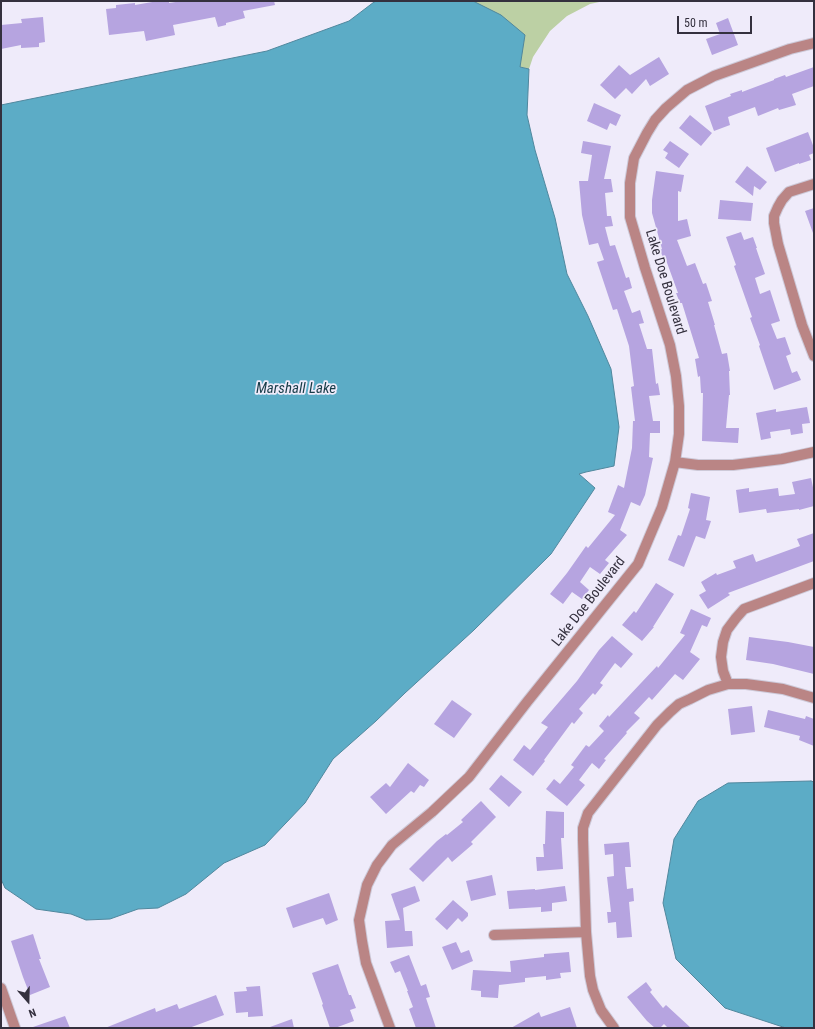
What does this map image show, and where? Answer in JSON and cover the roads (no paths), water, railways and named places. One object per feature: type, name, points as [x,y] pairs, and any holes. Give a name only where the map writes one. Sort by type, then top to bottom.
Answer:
[{"type":"street","name":"Lake Doe Boulevard","points":[[390,1028],[366,962],[359,920],[367,885],[377,865],[392,845],[432,812],[469,777],[638,564],[662,507],[675,462],[679,434],[679,406],[676,376],[670,345],[630,217],[630,183],[634,158],[647,133],[656,120],[666,108],[687,90],[714,76],[790,49],[814,43]]},
{"type":"street","points":[[814,184],[789,192],[782,200],[774,216],[774,231],[802,325],[814,356]]},
{"type":"street","points":[[675,462],[712,466],[733,465],[758,463],[814,452]]},
{"type":"street","points":[[728,684],[723,671],[721,657],[723,642],[727,630],[736,618],[744,609],[814,583]]},
{"type":"street","points":[[614,1028],[601,1010],[593,990],[590,976],[586,932],[583,828],[588,813],[652,732],[679,704],[708,690],[728,684],[746,684],[783,689],[814,698]]},
{"type":"street","points":[[494,935],[586,932]]},
{"type":"street","points":[[1,988],[15,1028]]},
{"type":"water","name":"Marshall Lake","points":[[377,1],[473,1],[501,15],[525,35],[520,67],[529,69],[527,115],[535,150],[555,218],[567,274],[588,316],[611,369],[619,427],[614,466],[579,474],[595,488],[551,554],[474,630],[333,759],[305,803],[265,845],[224,863],[186,894],[158,908],[138,909],[110,919],[86,920],[71,914],[36,909],[5,888],[1,879],[1,105],[267,51],[349,21]]},
{"type":"water","points":[[814,782],[814,1028],[786,1028],[725,1008],[676,959],[663,903],[674,839],[698,801],[728,783]]}]
